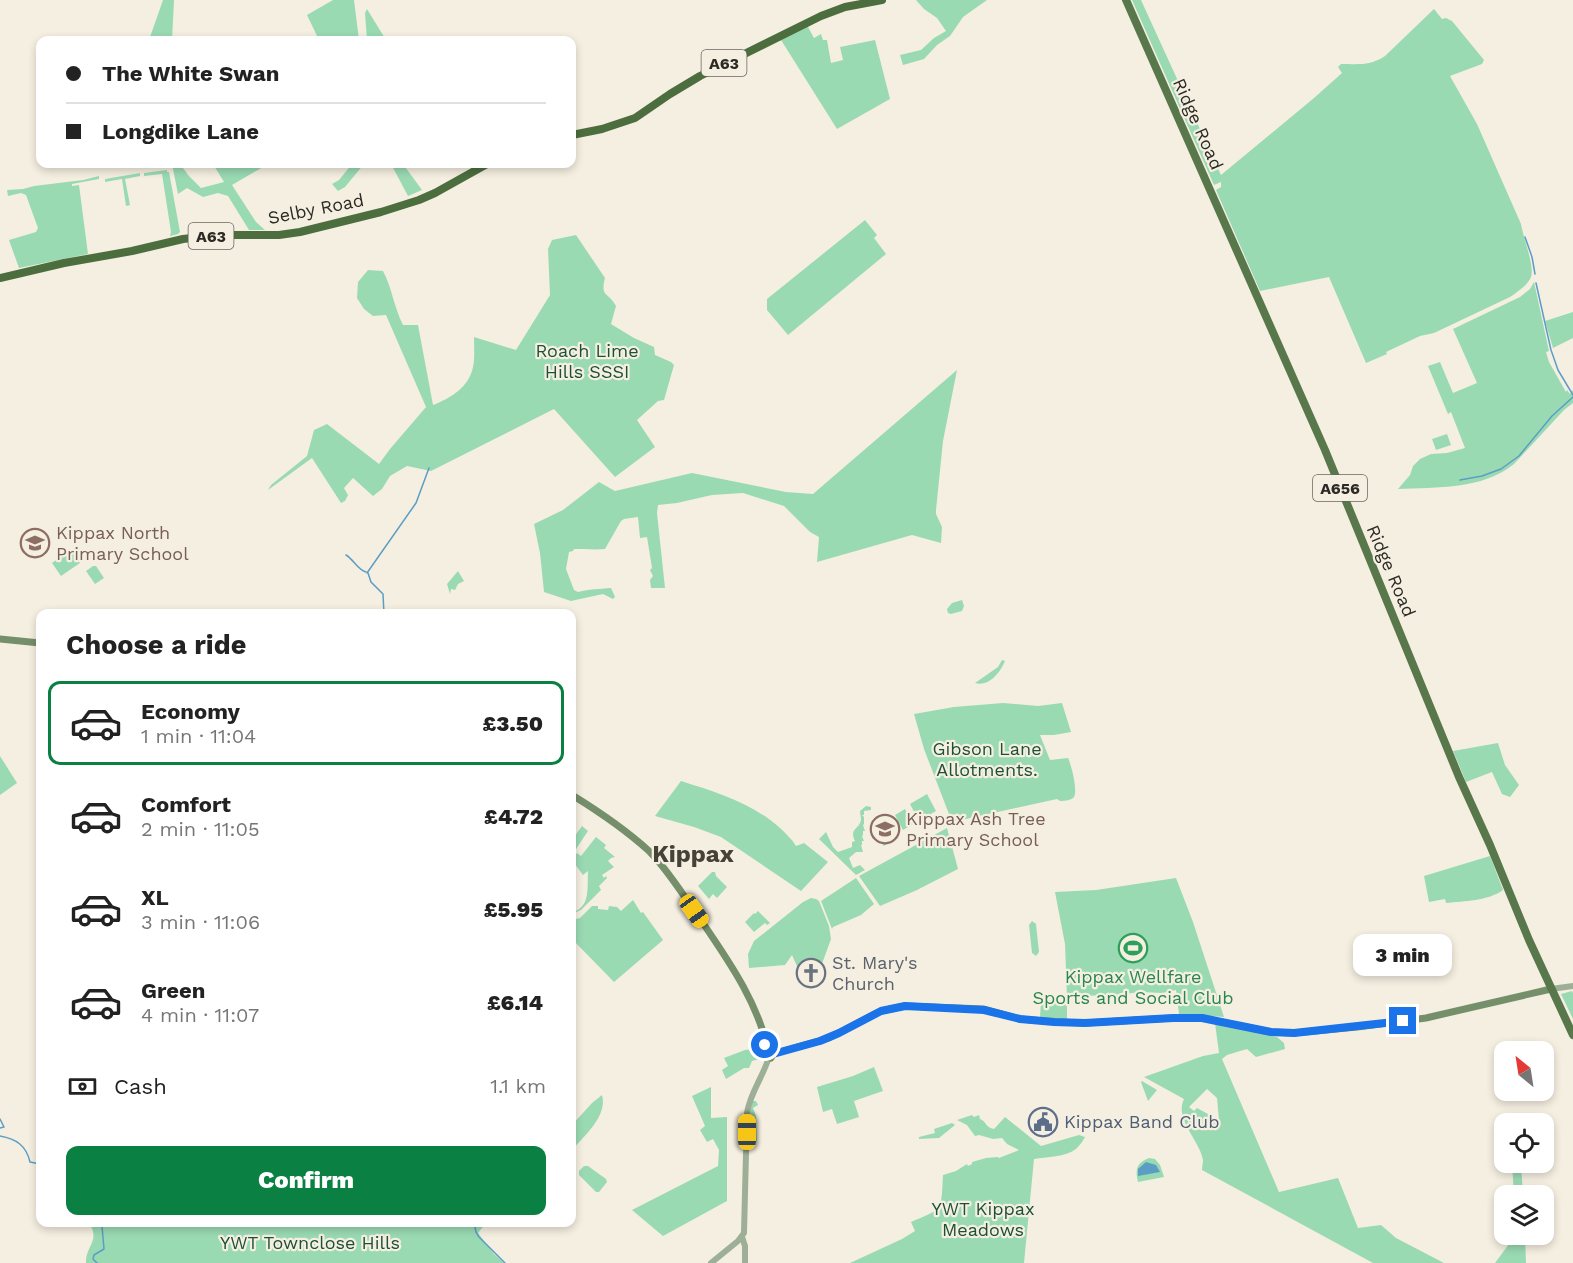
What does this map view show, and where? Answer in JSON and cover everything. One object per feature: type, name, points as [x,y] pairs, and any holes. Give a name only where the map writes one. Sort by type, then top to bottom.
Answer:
[{"type":"highway","name":"A63","points":[[576,134],[608,128],[635,118],[700,76],[821,16],[882,0]]},
{"type":"highway","name":"Selby Road","points":[[0,278],[183,239],[218,235],[279,235],[300,232],[419,200],[435,194],[480,168]]},
{"type":"main road","name":"Ridge Road","points":[[1126,0],[1321,441],[1459,777],[1551,989]]},
{"type":"main road","points":[[0,639],[36,643]]},
{"type":"main road","points":[[576,798],[642,846],[670,877],[739,977],[761,1027],[770,1055],[829,1038],[881,1011],[899,1006],[984,1010],[1020,1019],[1085,1023],[1202,1018],[1271,1032],[1294,1033],[1426,1018],[1551,989]]},
{"type":"main road","name":"A656","points":[[1551,989],[1573,1035]]},
{"type":"street","points":[[1551,989],[1573,986]]},
{"type":"street","points":[[711,1263],[742,1237],[744,1230],[747,1113],[770,1055]]},
{"type":"street","points":[[742,1237],[745,1246],[745,1263]]},
{"type":"green space","points":[[163,0],[174,0],[172,36],[150,36]]},
{"type":"green space","points":[[333,0],[354,0],[358,36],[317,36],[307,15]]},
{"type":"green space","points":[[916,0],[987,0],[963,17],[950,36],[937,45],[924,59],[903,65],[900,55],[921,50],[946,31],[937,18]]},
{"type":"green space","points":[[1132,0],[1141,0],[1221,175],[1342,73],[1338,67],[1341,64],[1369,63],[1380,59],[1434,9],[1442,19],[1452,21],[1484,60],[1482,64],[1450,76],[1477,124],[1521,224],[1532,272],[1530,280],[1510,297],[1434,333],[1420,336],[1366,363],[1329,277],[1260,291],[1216,190],[1221,187],[1221,182],[1214,185]]},
{"type":"green space","points":[[367,9],[384,36],[367,36],[365,13]]},
{"type":"green space","points":[[807,25],[814,38],[821,34],[823,40],[827,40],[831,63],[843,60],[840,47],[875,40],[890,99],[837,129],[781,40]]},
{"type":"green space","points":[[173,168],[183,168],[201,188],[224,182],[215,168],[261,168],[232,185],[256,222],[265,230],[249,230],[228,196],[218,193],[203,197],[187,188],[178,194]]},
{"type":"green space","points":[[349,168],[361,168],[345,187],[338,191],[332,184],[339,180]]},
{"type":"green space","points":[[393,168],[406,168],[422,190],[408,196]]},
{"type":"green space","points":[[167,170],[180,232],[170,236],[162,174],[144,176],[144,173]]},
{"type":"green space","points":[[140,173],[140,176],[125,179],[130,205],[126,206],[122,179],[105,182],[105,179]]},
{"type":"green space","points":[[99,176],[99,179],[72,184],[72,186],[79,185],[88,254],[19,268],[9,240],[36,232],[38,228],[26,195],[21,193],[8,196],[7,190]]},
{"type":"green space","points":[[865,220],[877,235],[874,238],[886,254],[788,335],[767,310],[767,299]]},
{"type":"green space","name":"Roach Lime Hills SSSI","points":[[576,235],[605,278],[604,292],[616,306],[611,324],[654,347],[655,355],[674,365],[664,400],[658,401],[637,420],[655,447],[615,477],[554,409],[431,471],[407,466],[390,476],[382,489],[373,496],[353,478],[344,488],[348,495],[341,503],[312,458],[268,490],[307,456],[314,430],[327,424],[379,464],[426,407],[386,315],[373,316],[364,309],[357,298],[358,282],[368,270],[383,271],[403,325],[418,325],[433,405],[453,395],[468,380],[474,363],[474,337],[516,350],[550,295],[548,249],[552,240]]},
{"type":"green space","points":[[1534,282],[1549,351],[1546,352],[1549,362],[1566,392],[1567,390],[1570,394],[1573,390],[1573,403],[1514,464],[1488,479],[1443,487],[1398,489],[1420,459],[1431,454],[1465,448],[1451,412],[1448,414],[1428,366],[1440,362],[1453,393],[1477,383],[1453,329],[1520,297],[1530,289]]},
{"type":"green space","points":[[1573,312],[1573,338],[1553,348],[1545,321]]},
{"type":"green space","points":[[957,370],[943,441],[936,510],[942,527],[941,543],[912,535],[817,562],[819,537],[810,532],[784,506],[743,493],[712,495],[658,505],[665,588],[651,588],[650,580],[653,576],[650,570],[652,568],[647,537],[640,538],[638,517],[621,521],[605,549],[574,549],[569,552],[566,569],[574,590],[578,592],[611,588],[615,597],[613,599],[603,594],[571,601],[544,592],[534,524],[563,510],[599,482],[615,491],[692,473],[786,492],[813,494]]},
{"type":"green space","points":[[1447,434],[1451,445],[1436,450],[1432,439]]},
{"type":"green space","points":[[71,550],[80,563],[61,576],[52,563]]},
{"type":"green space","points":[[96,566],[104,578],[95,584],[86,571]]},
{"type":"green space","points":[[458,571],[464,581],[458,584],[455,590],[451,589],[450,594],[447,584]]},
{"type":"green space","points":[[962,600],[964,606],[962,611],[948,613],[947,609],[952,603]]},
{"type":"green space","points":[[1002,660],[1005,661],[1003,666],[993,678],[985,683],[975,683],[998,667]]},
{"type":"green space","name":"Gibson Lane Allotments.","points":[[1003,703],[1038,706],[1062,703],[1071,732],[1040,735],[1050,760],[1068,758],[1075,783],[1074,797],[952,822],[924,749],[914,714],[954,707]]},
{"type":"green space","points":[[1498,743],[1505,765],[1519,785],[1510,797],[1502,794],[1492,772],[1466,782],[1453,751]]},
{"type":"green space","points":[[0,756],[17,783],[0,795]]},
{"type":"green space","points":[[681,781],[746,805],[780,828],[796,846],[804,843],[828,862],[801,891],[721,837],[655,816]]},
{"type":"green space","points":[[927,794],[936,811],[919,821],[910,804]]},
{"type":"green space","points":[[866,806],[871,807],[871,810],[864,811],[862,815],[865,831],[863,831],[864,841],[861,845],[863,852],[856,852],[849,858],[853,868],[860,865],[865,870],[856,875],[819,839],[826,832],[838,852],[852,847],[852,842],[855,841],[854,831],[861,820],[860,811]]},
{"type":"green space","points":[[905,809],[913,824],[903,830],[895,815]]},
{"type":"green space","points":[[890,820],[891,829],[895,830],[894,834],[897,837],[895,841],[883,846],[880,828],[885,828],[886,822]]},
{"type":"green space","points":[[582,826],[588,831],[576,849],[576,834]]},
{"type":"green space","points":[[947,828],[958,869],[880,906],[859,876]]},
{"type":"green space","points":[[596,837],[615,857],[608,861],[614,867],[602,875],[607,878],[599,886],[601,890],[576,912],[585,901],[588,890],[588,871],[583,875],[576,865],[576,854],[581,856]]},
{"type":"green space","points":[[1490,856],[1503,890],[1476,900],[1446,903],[1445,899],[1429,902],[1424,876]]},
{"type":"green space","points":[[712,872],[715,872],[727,887],[717,898],[713,894],[709,899],[698,886]]},
{"type":"green space","points":[[856,878],[874,904],[861,915],[832,929],[821,901]]},
{"type":"green space","name":"Kippax Wellfare Sports and Social Club","points":[[1176,878],[1224,1017],[1179,1014],[1176,990],[1162,993],[1141,992],[1067,997],[1065,944],[1055,892],[1096,890]]},
{"type":"green space","points":[[811,898],[819,901],[829,926],[831,939],[819,972],[816,965],[800,973],[792,955],[785,965],[749,968],[748,954],[754,941]]},
{"type":"green space","points":[[633,900],[663,940],[614,982],[576,943],[576,919],[592,906],[608,910],[609,906],[617,907],[621,911]]},
{"type":"green space","points":[[758,911],[770,923],[767,925],[765,923],[754,932],[745,922]]},
{"type":"green space","points":[[1032,921],[1036,924],[1039,952],[1036,956],[1032,953],[1029,925]]},
{"type":"green space","points":[[1572,991],[1573,993],[1573,1019],[1561,994]]},
{"type":"green space","points":[[1041,1000],[1067,1001],[1067,1019],[1040,1018]]},
{"type":"green space","points":[[1215,1023],[1277,1037],[1284,1043],[1285,1049],[1256,1057],[1247,1049],[1227,1055],[1222,1059],[1279,1192],[1338,1178],[1358,1228],[1381,1225],[1396,1238],[1444,1263],[1373,1263],[1202,1170],[1201,1153],[1182,1114],[1184,1099],[1144,1077],[1203,1056],[1219,1053]],"holes":[[[1207,1089],[1217,1098],[1219,1120],[1197,1108],[1194,1111],[1189,1107]]]},
{"type":"green space","points":[[761,1048],[763,1058],[752,1061],[749,1068],[744,1068],[726,1079],[722,1070],[728,1066],[724,1058],[745,1050]]},
{"type":"green space","points":[[874,1067],[883,1091],[854,1101],[859,1117],[837,1124],[832,1109],[823,1112],[817,1087]]},
{"type":"green space","points":[[1141,1082],[1157,1090],[1148,1101]]},
{"type":"green space","points":[[711,1087],[711,1118],[727,1117],[727,1201],[663,1236],[632,1210],[718,1166],[719,1150],[713,1139],[707,1142],[700,1130],[705,1126],[692,1096]]},
{"type":"green space","points":[[602,1095],[602,1110],[598,1118],[576,1146],[576,1121]]},
{"type":"green space","points":[[752,1101],[756,1101],[758,1105],[753,1108],[756,1116],[757,1141],[753,1142],[750,1140]]},
{"type":"green space","name":"YWT Kippax Meadows","points":[[972,1115],[974,1117],[979,1115],[980,1119],[994,1129],[1005,1117],[1041,1146],[1079,1135],[1085,1137],[1072,1152],[1034,1159],[1024,1263],[850,1263],[915,1231],[911,1222],[930,1214],[939,1207],[943,1175],[967,1164],[968,1166],[972,1162],[986,1158],[999,1158],[1019,1150],[1007,1144],[1002,1138],[975,1136],[967,1125],[957,1120]]},
{"type":"green space","points":[[952,1123],[955,1125],[939,1138],[919,1139],[919,1137],[935,1133],[934,1129]]},
{"type":"green space","points":[[1149,1158],[1155,1159],[1160,1165],[1164,1177],[1138,1182],[1138,1167],[1141,1162]]},
{"type":"green space","points":[[584,1166],[588,1166],[606,1179],[607,1182],[599,1192],[596,1192],[579,1175],[579,1171]]},
{"type":"green space","points":[[1513,1173],[1522,1173],[1522,1185],[1513,1185]]},
{"type":"green space","name":"YWT Townclose Hills","points":[[91,1227],[483,1227],[478,1233],[504,1263],[86,1263],[93,1239]]},
{"type":"green space","points":[[1508,1245],[1525,1245],[1526,1263],[1495,1263]]},
{"type":"water","points":[[1146,1162],[1156,1165],[1160,1172],[1138,1176],[1138,1169]]},
{"type":"waterway","points":[[1525,237],[1535,274]]},
{"type":"waterway","points":[[1536,283],[1551,350],[1558,370],[1573,395]]},
{"type":"waterway","points":[[1460,480],[1482,476],[1501,469],[1519,456],[1552,416],[1573,397]]},
{"type":"waterway","points":[[367,573],[416,503],[429,468]]},
{"type":"waterway","points":[[346,555],[366,572]]},
{"type":"waterway","points":[[368,573],[371,582],[383,594],[384,609]]},
{"type":"waterway","points":[[0,1119],[4,1127],[0,1128]]},
{"type":"waterway","points":[[0,1136],[20,1144],[26,1151],[30,1162],[36,1163]]},
{"type":"waterway","points":[[97,1263],[93,1259],[94,1255],[104,1249],[102,1227]]},
{"type":"waterway","points":[[475,1227],[479,1237],[505,1263]]},
{"type":"place","name":"Kippax North Primary School","points":[[35,543]]},
{"type":"place","name":"Kippax Ash Tree Primary School","points":[[885,829]]},
{"type":"place","name":"Kippax Wellfare Sports and Social Club","points":[[1133,948]]},
{"type":"place","name":"St. Mary's Church","points":[[811,973]]},
{"type":"place","name":"Kippax Band Club","points":[[1043,1122]]},
{"type":"district","name":"Kippax","points":[[693,854]]},
{"type":"route","points":[[765,1045],[768,1053],[773,1054],[812,1044],[829,1038],[881,1011],[905,1006],[984,1010],[1029,1021],[1085,1023],[1202,1018],[1271,1032],[1294,1033],[1403,1021]]}]
